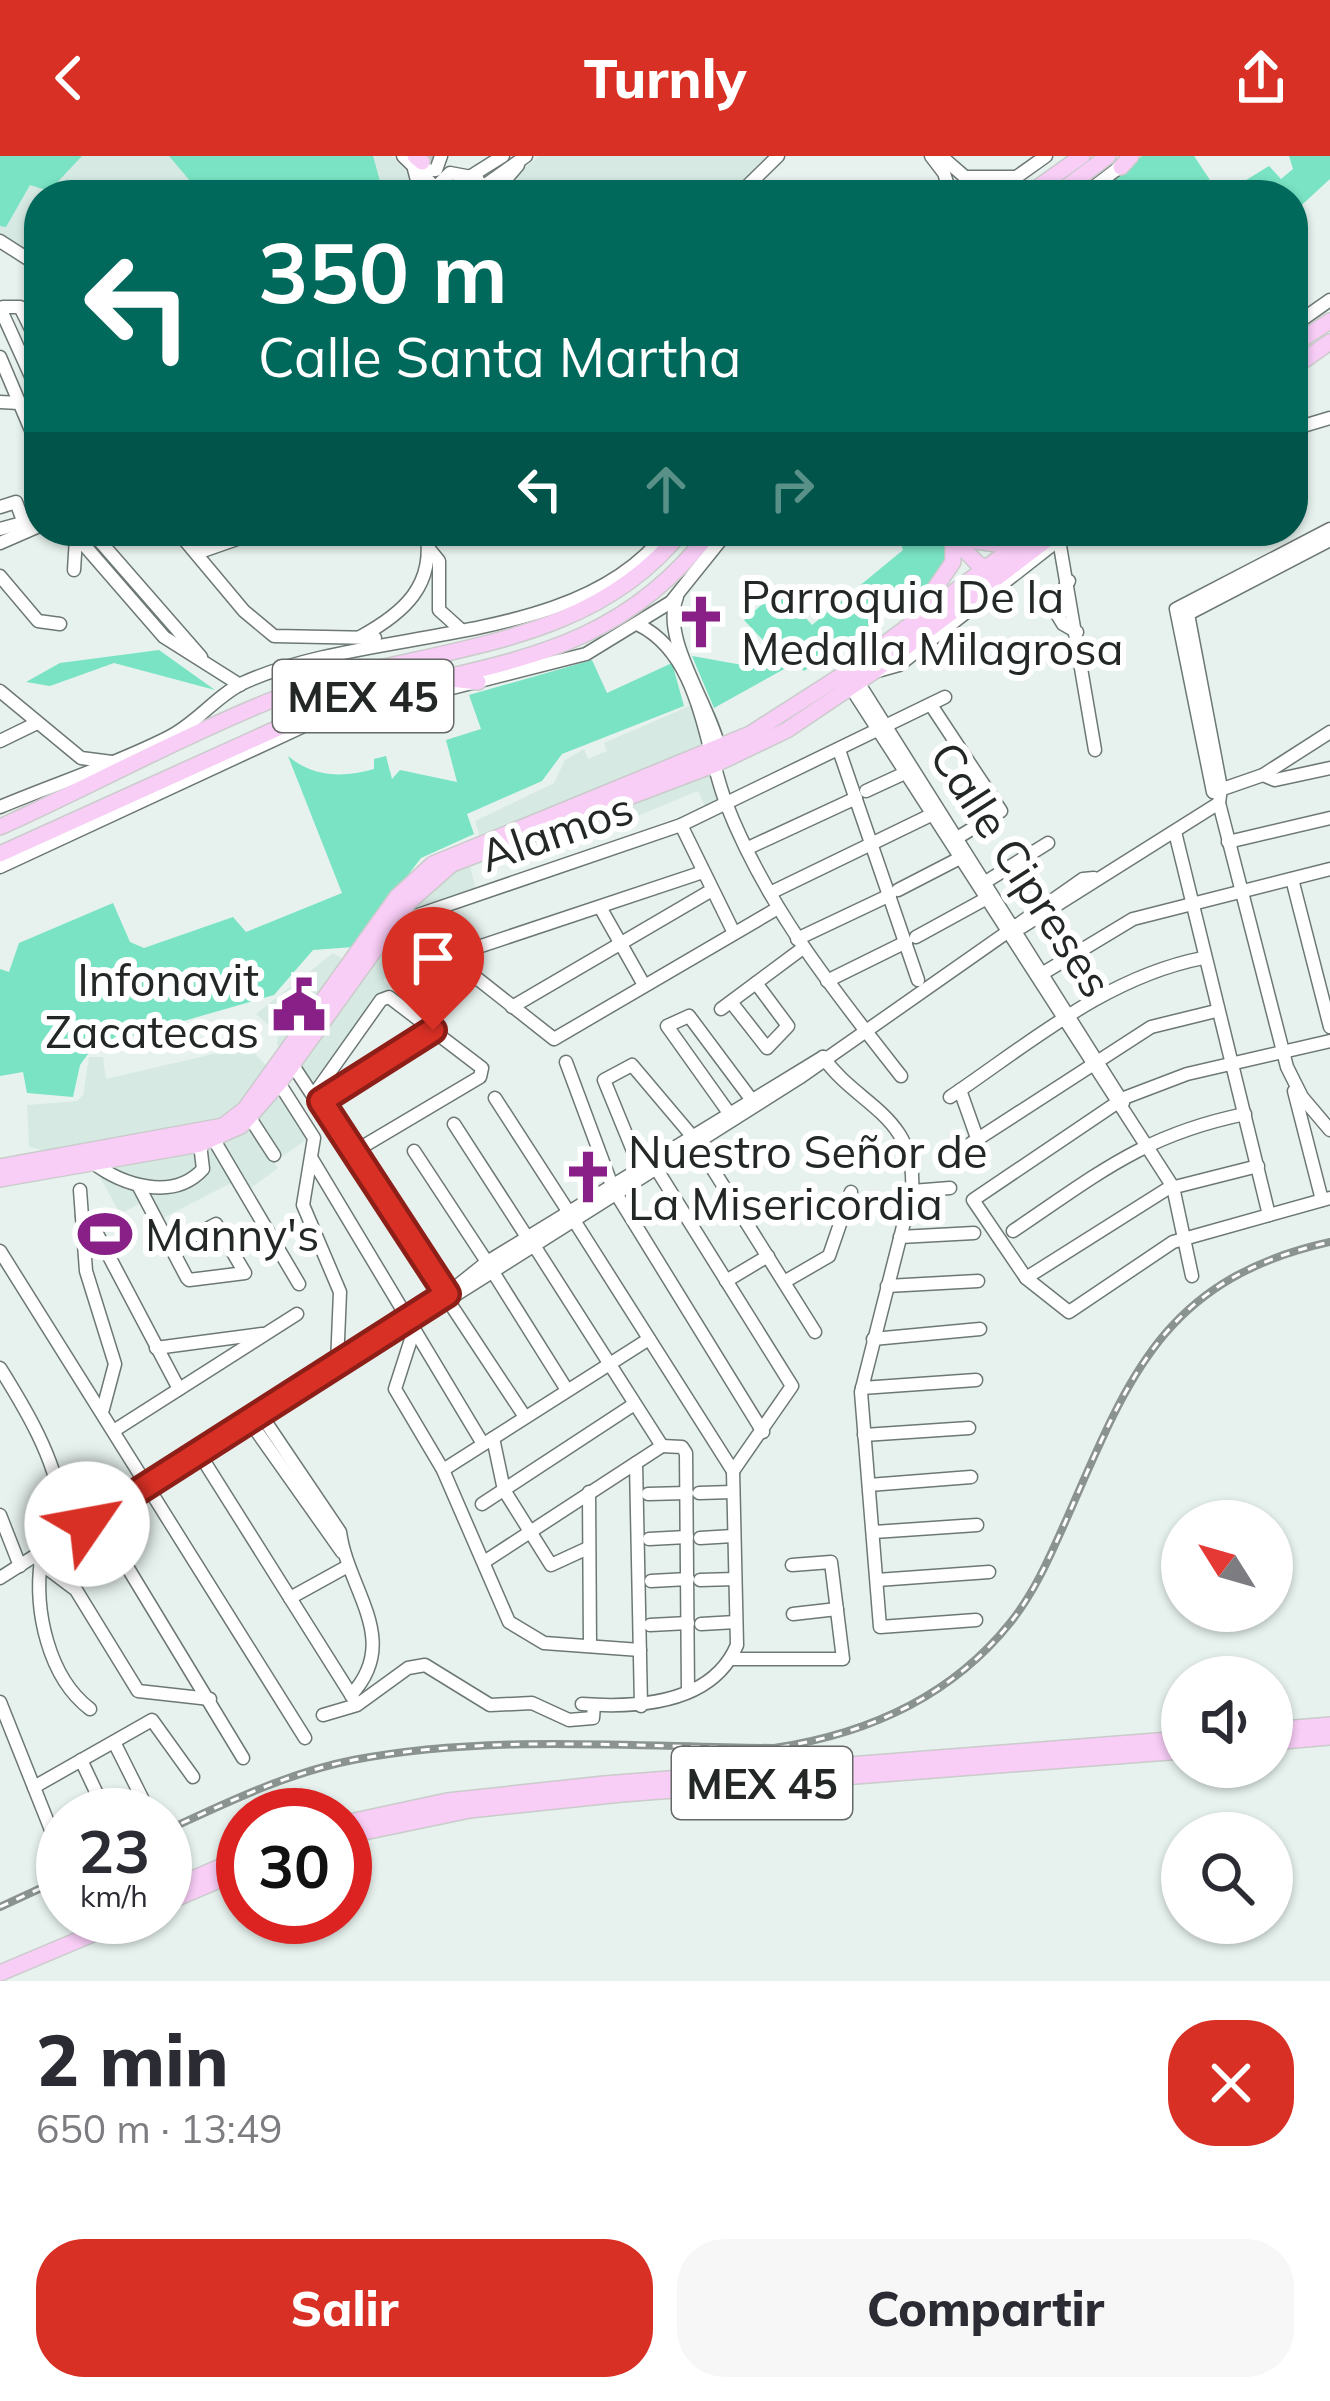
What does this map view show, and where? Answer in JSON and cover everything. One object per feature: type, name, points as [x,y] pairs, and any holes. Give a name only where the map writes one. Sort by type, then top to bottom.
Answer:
[{"type":"main road","points":[[1048,180],[1082,156]]},
{"type":"main road","points":[[1084,180],[1124,159]]},
{"type":"main road","name":"MEX 45","points":[[2,825],[268,702],[339,678],[564,622],[620,593],[667,546]]},
{"type":"main road","name":"MEX 45","points":[[0,854],[309,714],[436,678],[548,654],[599,632],[652,596],[697,546]]},
{"type":"main road","points":[[913,622],[967,546]]},
{"type":"main road","points":[[855,677],[913,622],[967,546]]},
{"type":"main road","points":[[914,640],[981,581],[971,546]]},
{"type":"main road","points":[[975,546],[1007,570]]},
{"type":"main road","points":[[322,1013],[403,910],[452,864],[716,756],[914,640],[1044,546]]},
{"type":"main road","points":[[436,678],[478,682]]},
{"type":"main road","points":[[0,1182],[223,1126],[245,1109],[289,1059],[398,897],[433,864],[716,756]]},
{"type":"main road","points":[[0,1167],[207,1142],[250,1118],[279,1083],[289,1059]]},
{"type":"main road","points":[[1293,1728],[1330,1725]]},
{"type":"main road","points":[[1293,1740],[1330,1737]]},
{"type":"main road","name":"MEX 45","points":[[372,1817],[447,1801],[604,1784],[1161,1741]]},
{"type":"main road","name":"MEX 45","points":[[372,1830],[470,1810],[622,1794],[1161,1752]]},
{"type":"main road","points":[[0,1962],[42,1944]]},
{"type":"main road","points":[[0,1973],[69,1944]]},
{"type":"street","points":[[412,160],[431,172],[443,156],[473,180]]},
{"type":"street","points":[[445,180],[450,173],[469,176],[503,156]]},
{"type":"street","points":[[499,180],[526,156]]},
{"type":"street","points":[[506,180],[526,156]]},
{"type":"street","points":[[753,180],[778,156]]},
{"type":"street","points":[[941,156],[965,177],[1015,177]]},
{"type":"street","points":[[1011,180],[1046,156]]},
{"type":"street","points":[[1101,180],[1124,159]]},
{"type":"street","points":[[1,307],[24,360]]},
{"type":"street","points":[[0,357],[24,414]]},
{"type":"street","points":[[0,402],[19,403]]},
{"type":"street","points":[[1330,540],[1176,609],[1228,842],[1242,890],[1284,1052],[1287,1067],[1326,1199],[1184,1239],[1070,1312],[1027,1278],[973,1200],[1120,1104],[1166,1080],[1231,1063],[1284,1052],[1330,1041]]},
{"type":"street","points":[[74,546],[74,570]]},
{"type":"street","points":[[84,546],[164,637],[239,685]]},
{"type":"street","points":[[104,546],[214,672]]},
{"type":"street","points":[[191,546],[261,628],[274,636],[406,638]]},
{"type":"street","points":[[197,553],[217,546]]},
{"type":"street","points":[[216,577],[214,558],[223,546]]},
{"type":"street","points":[[299,666],[355,640],[409,604],[424,580],[429,546]]},
{"type":"street","points":[[0,807],[188,727],[239,685],[406,638],[550,609],[638,562],[653,546]]},
{"type":"street","points":[[0,867],[306,725],[586,654],[639,625],[677,596],[716,546]]},
{"type":"street","points":[[855,677],[899,665],[1047,546]]},
{"type":"street","points":[[1064,546],[1095,750]]},
{"type":"street","points":[[1262,568],[1300,546]]},
{"type":"street","points":[[430,550],[439,561],[440,610],[458,628]]},
{"type":"street","points":[[0,575],[38,621],[60,625]]},
{"type":"street","points":[[1069,581],[1052,606],[1077,632]]},
{"type":"street","points":[[677,596],[671,633],[700,700],[727,803],[800,944],[901,1076]]},
{"type":"street","points":[[639,625],[661,639],[700,700]]},
{"type":"street","name":"Calle Cipreses","points":[[855,677],[1173,1187],[1192,1276]]},
{"type":"street","points":[[0,691],[81,758],[114,762]]},
{"type":"street","name":"Alamos","points":[[448,957],[412,927],[418,916],[681,825],[945,697]]},
{"type":"street","points":[[931,705],[1001,811],[955,839]]},
{"type":"street","points":[[0,741],[37,723]]},
{"type":"street","name":"Calle Cipreses","points":[[884,728],[905,773],[955,839],[960,858],[989,891]]},
{"type":"street","points":[[0,1579],[41,1558],[197,1450],[695,1140],[1083,879],[1094,878],[1175,832],[1218,795],[1263,775],[1330,732]]},
{"type":"street","points":[[839,750],[861,794],[873,844],[911,940],[918,980]]},
{"type":"street","points":[[76,778],[81,758]]},
{"type":"street","points":[[1263,775],[1275,780],[1330,768]]},
{"type":"street","points":[[748,848],[905,773]]},
{"type":"street","points":[[770,893],[933,814]]},
{"type":"street","points":[[1228,842],[1330,818]]},
{"type":"street","points":[[681,825],[734,933]]},
{"type":"street","points":[[1175,832],[1269,1215]]},
{"type":"street","points":[[827,981],[911,940],[989,891],[1048,843]]},
{"type":"street","points":[[756,983],[788,1026],[767,1048],[726,1006],[800,944],[960,858]]},
{"type":"street","points":[[1045,972],[1133,919],[1330,869]]},
{"type":"street","points":[[448,957],[703,872]]},
{"type":"street","points":[[1292,879],[1330,1027]]},
{"type":"street","points":[[512,1007],[712,890]]},
{"type":"street","points":[[600,907],[644,985]]},
{"type":"street","points":[[448,957],[554,1040],[778,908]]},
{"type":"street","name":"Calle Cipreses","points":[[1010,928],[1045,972],[1067,1017]]},
{"type":"street","points":[[977,1138],[955,1094],[1067,1017],[1148,971],[1203,958]]},
{"type":"street","points":[[318,1097],[381,1000],[394,998],[482,1073],[362,1147]]},
{"type":"street","points":[[950,1157],[1151,1027],[1216,1011]]},
{"type":"street","points":[[729,1112],[667,1025],[689,1016],[751,1099]]},
{"type":"street","points":[[318,1097],[433,1030]]},
{"type":"street","points":[[695,1140],[729,1112],[823,1057]]},
{"type":"street","points":[[823,1057],[843,1086],[887,1114],[913,1166],[912,1190],[862,1388],[880,1628],[976,1620]]},
{"type":"street","points":[[289,1059],[525,1417]]},
{"type":"street","points":[[566,1061],[614,1189],[763,1432]]},
{"type":"street","points":[[731,1660],[736,1622],[733,1471],[792,1386],[649,1166],[604,1079],[632,1065],[695,1140],[815,1332]]},
{"type":"street","points":[[1287,1067],[1302,1097],[1330,1130]]},
{"type":"street","points":[[279,1083],[314,1138],[303,1205],[340,1292],[337,1364]]},
{"type":"street","points":[[495,1098],[733,1471]]},
{"type":"street","points":[[1013,1231],[1143,1144],[1186,1126],[1245,1114]]},
{"type":"street","points":[[250,1118],[274,1155]]},
{"type":"street","points":[[454,1124],[662,1446]]},
{"type":"street","points":[[91,1157],[138,1185],[158,1188],[194,1178],[207,1142]]},
{"type":"street","points":[[207,1142],[299,1284]]},
{"type":"street","points":[[414,1150],[567,1390]]},
{"type":"street","points":[[312,1159],[488,1441],[504,1490],[530,1531],[556,1567],[588,1548]]},
{"type":"street","points":[[1027,1278],[1173,1187],[1258,1166]]},
{"type":"street","points":[[138,1185],[171,1248],[189,1280],[244,1273],[216,1224],[171,1248]]},
{"type":"street","points":[[912,1190],[950,1188]]},
{"type":"street","points":[[80,1190],[90,1288],[115,1364],[104,1409]]},
{"type":"street","points":[[784,1282],[829,1256],[851,1192]]},
{"type":"street","points":[[82,1216],[93,1226],[178,1389]]},
{"type":"street","points":[[900,1238],[974,1232]]},
{"type":"street","points":[[0,1251],[104,1409],[305,1738]]},
{"type":"street","points":[[726,1281],[768,1256]]},
{"type":"street","points":[[886,1286],[978,1281]]},
{"type":"street","points":[[115,1430],[297,1314]]},
{"type":"street","points":[[411,1318],[412,1334],[395,1389],[443,1470],[500,1606],[521,1631],[544,1643],[640,1650]]},
{"type":"street","points":[[874,1339],[980,1329]]},
{"type":"street","points":[[156,1348],[264,1334]]},
{"type":"street","points":[[443,1470],[649,1339]]},
{"type":"street","points":[[0,1368],[29,1413],[62,1504],[56,1544],[65,1577],[138,1691],[210,1699]]},
{"type":"street","points":[[862,1388],[976,1380]]},
{"type":"street","points":[[482,1504],[633,1405]]},
{"type":"street","points":[[254,1415],[340,1532],[345,1559],[372,1618],[376,1642],[354,1701]]},
{"type":"street","points":[[864,1435],[969,1428]]},
{"type":"street","points":[[484,1562],[662,1446],[682,1447],[693,1493],[694,1624],[688,1692]]},
{"type":"street","points":[[197,1450],[354,1701]]},
{"type":"street","points":[[636,1463],[641,1706]]},
{"type":"street","points":[[869,1484],[971,1477]]},
{"type":"street","points":[[589,1492],[590,1646]]},
{"type":"street","points":[[649,1494],[732,1492]]},
{"type":"street","points":[[0,1515],[20,1566]]},
{"type":"street","points":[[874,1532],[977,1525]]},
{"type":"street","points":[[649,1539],[733,1536]]},
{"type":"street","points":[[117,1550],[243,1759]]},
{"type":"street","points":[[41,1558],[65,1577]]},
{"type":"street","points":[[41,1558],[40,1619],[70,1687],[90,1709]]},
{"type":"street","points":[[290,1598],[345,1559]]},
{"type":"street","points":[[323,1714],[408,1668],[425,1665],[490,1706],[532,1703],[574,1721],[593,1718],[588,1705],[641,1706],[688,1692],[731,1660],[843,1659],[831,1562],[792,1565]]},
{"type":"street","points":[[877,1580],[988,1572]]},
{"type":"street","points":[[651,1581],[735,1579]]},
{"type":"street","points":[[793,1614],[837,1609]]},
{"type":"street","points":[[650,1625],[736,1622]]},
{"type":"street","points":[[0,1702],[36,1792]]},
{"type":"street","points":[[34,1787],[152,1720],[194,1777]]},
{"type":"street","points":[[114,1742],[137,1788]]},
{"type":"street","points":[[81,1760],[94,1788]]},
{"type":"shaded area","points":[[0,156],[392,156],[413,180],[24,180],[24,249],[0,235]]},
{"type":"shaded area","points":[[539,156],[768,156],[743,180],[511,179]]},
{"type":"shaded area","points":[[696,703],[727,803],[708,813],[698,791],[618,824],[613,811],[469,863],[478,897],[420,915],[415,896],[384,935],[412,956],[404,967],[397,963],[383,981],[390,987],[315,1093],[294,1063],[279,1082],[312,1136],[274,1162],[278,1168],[247,1191],[239,1179],[157,1221],[145,1201],[120,1214],[92,1162],[29,1147],[27,1105],[77,1101],[83,1095],[89,1057],[103,1057],[106,1079],[230,1050],[241,1040],[273,1072],[287,1052],[277,1045],[278,1034],[256,1014],[333,953],[350,964],[407,886],[433,864],[481,840],[475,821],[554,783],[565,760],[584,749],[588,759],[607,751],[604,743]]},
{"type":"green space","points":[[0,156],[82,156],[59,180],[24,180],[24,196],[6,227],[0,226]]},
{"type":"green space","points":[[169,156],[373,156],[380,180],[189,180]]},
{"type":"green space","points":[[1142,156],[1194,156],[1210,180],[1109,180]]},
{"type":"green space","points":[[1289,156],[1330,156],[1330,179],[1308,199],[1308,180],[1246,180],[1269,166],[1281,179],[1293,169]]},
{"type":"green space","points":[[902,546],[950,546],[953,551],[919,603],[914,604],[906,593],[894,593],[875,614],[877,620],[804,671],[797,663],[714,708],[692,656],[748,666],[779,657],[744,620],[780,589],[812,625],[903,550]]},
{"type":"green space","points":[[159,650],[215,690],[114,663],[50,686],[26,682],[60,663]]},
{"type":"green space","points":[[592,660],[607,693],[672,663],[684,706],[562,754],[542,781],[467,814],[474,834],[421,858],[353,947],[313,950],[274,995],[93,1047],[80,1065],[73,1097],[27,1093],[23,1072],[0,1076],[0,969],[9,972],[19,943],[113,903],[130,942],[144,948],[233,917],[246,932],[342,893],[288,756],[318,772],[351,774],[374,769],[374,759],[386,756],[392,779],[400,770],[457,782],[446,740],[481,729],[469,695]]},
{"type":"tunnel","points":[[429,156],[457,180]]},
{"type":"railway","points":[[192,1819],[328,1766],[404,1752],[510,1745],[774,1748],[842,1733],[904,1708],[961,1672],[1019,1611],[1049,1559],[1133,1378],[1159,1341],[1190,1308],[1227,1281],[1273,1259],[1330,1242]]},
{"type":"railway","points":[[0,1907],[36,1890]]},
{"type":"place","name":"Parroquia De la Medalla Milagrosa","points":[[701,622]]},
{"type":"place","name":"Infonavit Zacatecas","points":[[299,1005]]},
{"type":"place","name":"Nuestro Señor de La Misericordia","points":[[588,1177]]},
{"type":"place","name":"Manny's","points":[[105,1234]]},
{"type":"route","points":[[87,1524],[447,1294],[370,1183],[321,1101],[433,1030]]}]
